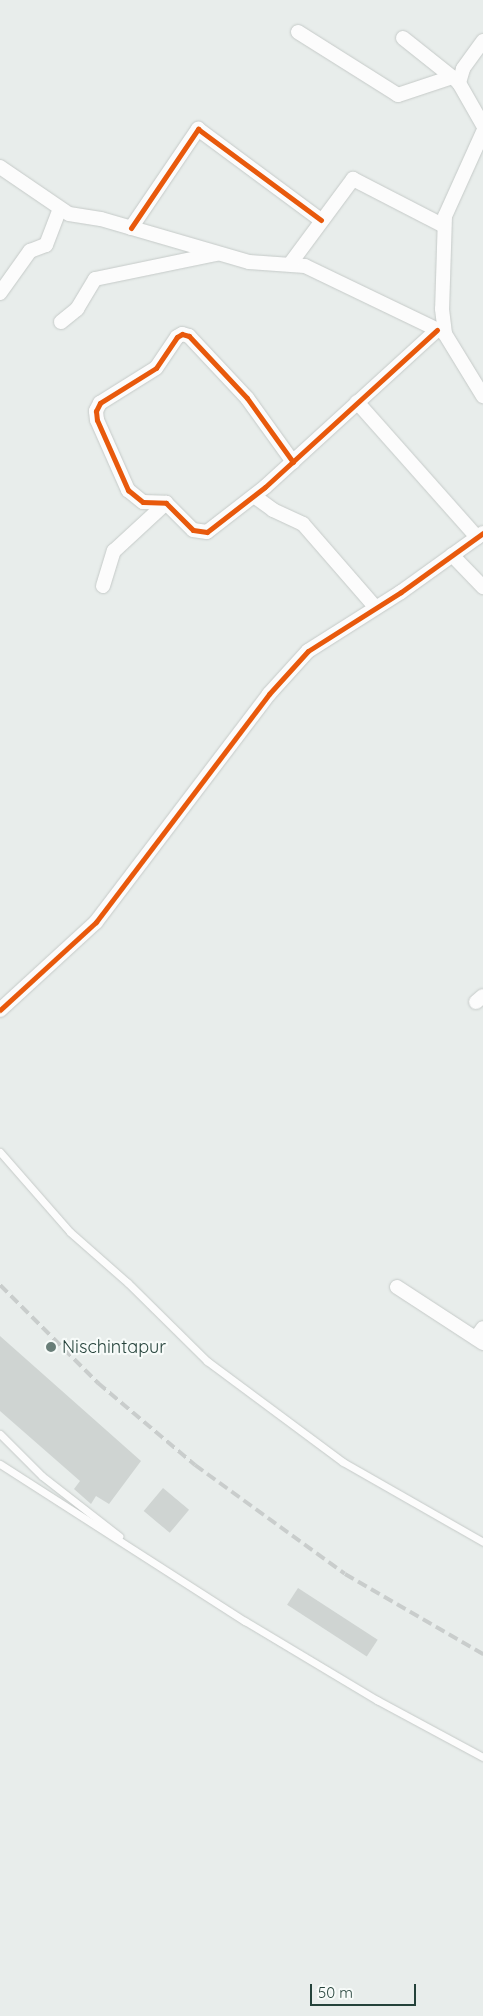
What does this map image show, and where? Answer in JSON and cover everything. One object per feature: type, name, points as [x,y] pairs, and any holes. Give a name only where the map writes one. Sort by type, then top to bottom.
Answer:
[{"type":"street","points":[[298,32],[398,95],[455,80],[483,40]]},
{"type":"street","points":[[403,38],[455,80],[483,125]]},
{"type":"street","points":[[131,228],[198,129],[321,220]]},
{"type":"street","points":[[293,462],[241,390],[190,336],[182,334],[156,368],[100,403],[96,411],[97,420],[128,490],[143,502],[166,503],[193,530],[208,532],[254,496],[293,462],[358,402],[441,332],[445,216],[483,132]]},
{"type":"street","points":[[0,167],[60,209],[79,217],[100,218],[257,264],[305,266],[441,332],[483,396]]},
{"type":"street","points":[[290,264],[321,220],[353,180],[444,226]]},
{"type":"street","points":[[0,293],[30,251],[40,248],[49,240],[60,209]]},
{"type":"street","points":[[61,322],[77,309],[95,280],[218,253]]},
{"type":"street","points":[[5,1006],[96,922],[174,822],[269,694],[308,651],[376,608],[480,535],[358,402]]},
{"type":"street","points":[[254,496],[273,510],[304,524],[376,608]]},
{"type":"street","points":[[103,586],[114,551],[166,503]]},
{"type":"street","points":[[452,556],[483,587]]},
{"type":"street","points":[[397,1287],[481,1336]]},
{"type":"lane","points":[[0,1152],[70,1232],[128,1283],[207,1361],[343,1462],[483,1542]]},
{"type":"lane","points":[[0,1434],[42,1476],[150,1561]]},
{"type":"lane","points":[[0,1464],[150,1561],[377,1700],[483,1757]]},
{"type":"building","name":"Nischintapur","points":[[0,1336],[141,1461],[109,1504],[96,1496],[91,1504],[74,1489],[80,1481],[0,1411]]},
{"type":"building","points":[[163,1488],[189,1510],[170,1533],[144,1511]]},
{"type":"building","points":[[298,1588],[378,1640],[367,1657],[287,1605]]},
{"type":"railway","points":[[0,1285],[98,1383],[195,1465],[345,1574],[483,1654]]},
{"type":"cycle path","points":[[131,228],[198,129],[321,220]]},
{"type":"cycle path","points":[[293,462],[247,398],[189,336],[182,334],[177,337],[156,368],[100,403],[96,411],[97,420],[128,490],[143,502],[166,503],[193,530],[207,532],[265,487],[437,330]]},
{"type":"cycle path","points":[[0,1010],[96,922],[269,694],[308,651],[401,592],[483,533]]},
{"type":"place","name":"Nischintapur","points":[[51,1347]]}]
